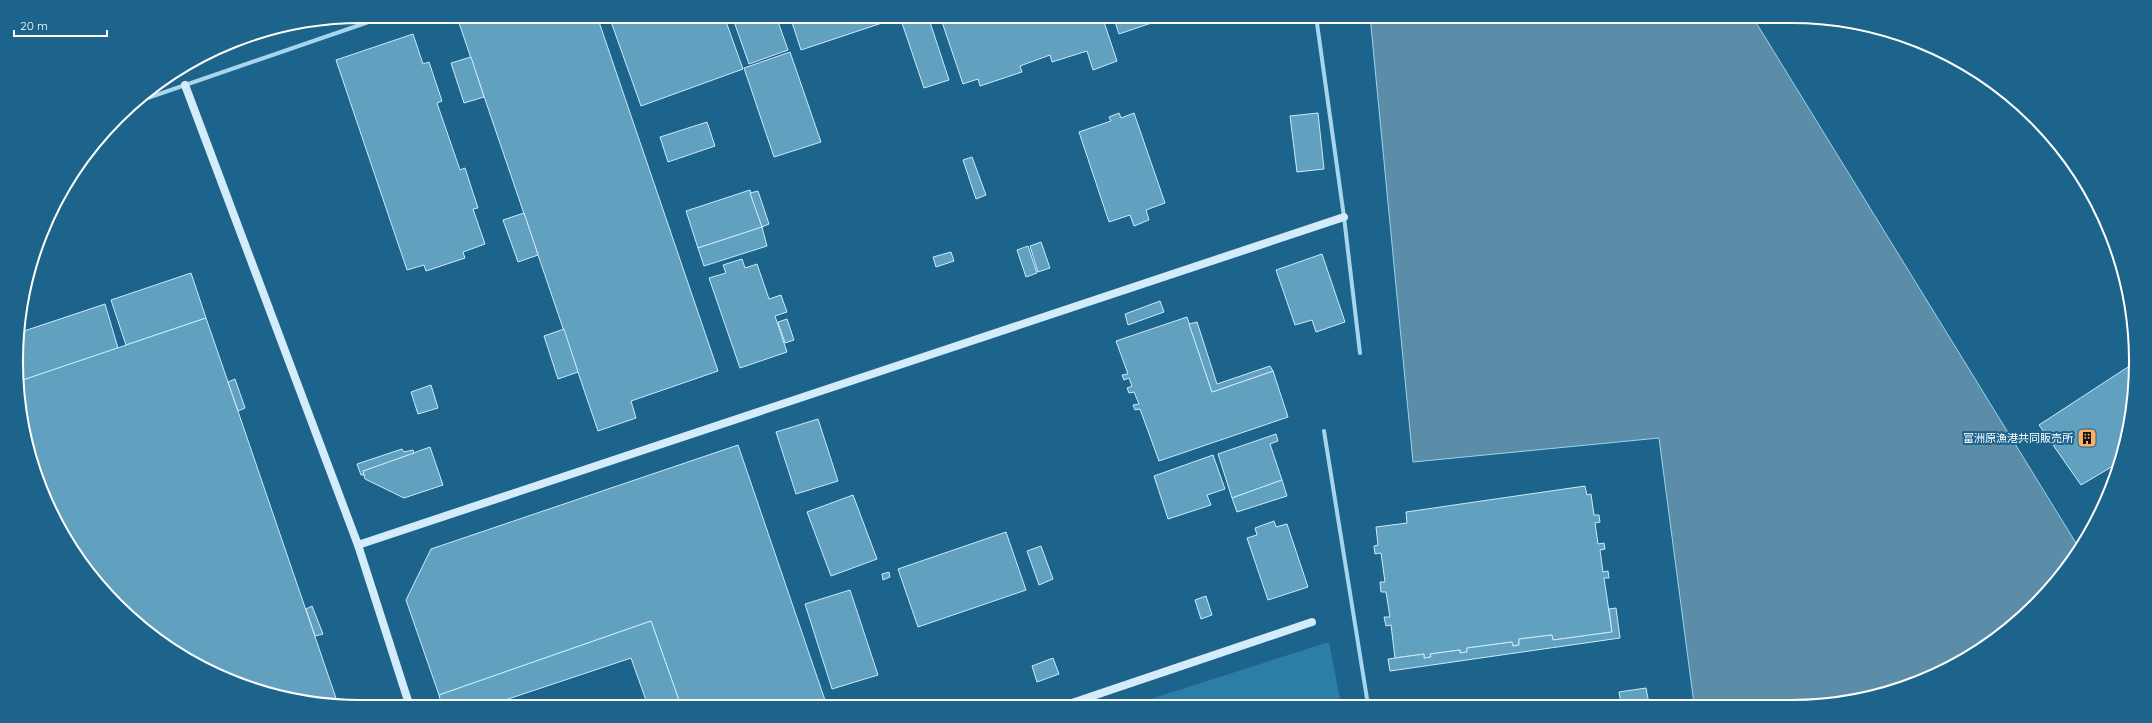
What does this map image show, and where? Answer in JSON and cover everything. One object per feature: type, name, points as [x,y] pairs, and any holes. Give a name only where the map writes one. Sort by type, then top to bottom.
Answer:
[{"type":"street","points":[[150,97],[366,23]]},
{"type":"street","points":[[1317,23],[1344,217],[1360,353]]},
{"type":"street","points":[[185,85],[358,545],[408,700]]},
{"type":"street","points":[[358,545],[1344,217]]},
{"type":"street","points":[[1324,431],[1367,700]]},
{"type":"street","points":[[1081,700],[1312,622]]},
{"type":"shaded area","points":[[1371,23],[1756,23],[2076,543],[2045,585],[2014,616],[1979,643],[1960,655],[1920,674],[1878,688],[1835,697],[1790,700],[1693,700],[1659,438],[1413,462]]},
{"type":"shaded area","points":[[1329,642],[1340,700],[1148,700]]},
{"type":"building","points":[[459,23],[599,23],[718,371],[631,401],[636,418],[598,431]]},
{"type":"building","points":[[611,23],[727,23],[743,69],[641,106]]},
{"type":"building","points":[[734,23],[778,23],[788,50],[749,64]]},
{"type":"building","points":[[792,23],[882,23],[801,50]]},
{"type":"building","points":[[902,23],[930,23],[949,80],[924,88]]},
{"type":"building","points":[[942,23],[1104,23],[1117,61],[1093,70],[1087,51],[1052,62],[1050,55],[1020,66],[1022,72],[980,86],[978,79],[963,84]]},
{"type":"building","points":[[1115,23],[1151,23],[1119,34]]},
{"type":"building","points":[[413,34],[423,64],[429,62],[442,101],[437,103],[460,170],[465,168],[478,208],[473,209],[485,244],[463,252],[465,258],[426,271],[424,265],[407,270],[336,60]]},
{"type":"building","points":[[790,52],[821,142],[774,157],[744,68]]},
{"type":"building","points":[[471,57],[484,97],[464,103],[451,63]]},
{"type":"building","points":[[1119,113],[1121,118],[1134,113],[1165,203],[1146,210],[1149,220],[1134,226],[1130,215],[1109,222],[1079,132],[1111,121],[1109,117]]},
{"type":"building","points":[[1318,113],[1324,169],[1297,172],[1290,116]]},
{"type":"building","points":[[707,122],[715,146],[668,162],[660,137]]},
{"type":"building","points":[[972,157],[986,195],[976,199],[963,160]]},
{"type":"building","points":[[750,190],[762,227],[698,248],[686,211]]},
{"type":"building","points":[[758,191],[769,224],[762,227],[750,193]]},
{"type":"building","points":[[524,213],[538,255],[518,262],[503,220]]},
{"type":"building","points":[[762,227],[767,246],[704,266],[698,248]]},
{"type":"building","points":[[1041,242],[1050,268],[1038,272],[1030,246]]},
{"type":"building","points":[[1028,246],[1037,273],[1026,277],[1017,250]]},
{"type":"building","points":[[951,252],[954,261],[936,267],[933,257]]},
{"type":"building","points":[[1322,254],[1345,322],[1316,332],[1312,320],[1295,325],[1276,270]]},
{"type":"building","points":[[742,259],[745,268],[757,264],[769,299],[781,295],[787,312],[775,316],[787,352],[740,368],[709,278],[726,273],[723,265]]},
{"type":"building","points":[[191,273],[206,318],[126,345],[111,300]]},
{"type":"building","points":[[1160,301],[1164,312],[1128,325],[1125,314]]},
{"type":"building","points":[[105,304],[118,348],[24,380],[25,331]]},
{"type":"building","points":[[1187,317],[1212,392],[1273,371],[1288,417],[1159,461],[1140,409],[1135,410],[1133,405],[1139,404],[1134,392],[1129,393],[1127,388],[1132,386],[1129,378],[1124,380],[1122,375],[1128,374],[1116,341]]},
{"type":"building","points":[[206,318],[336,699],[317,697],[274,688],[253,682],[212,665],[173,643],[138,616],[122,601],[93,568],[80,550],[68,531],[49,491],[41,470],[30,428],[24,380]]},
{"type":"building","points":[[787,319],[794,340],[785,343],[778,322]]},
{"type":"building","points":[[1197,322],[1217,384],[1270,366],[1273,371],[1212,392],[1189,324]]},
{"type":"building","points":[[564,329],[578,372],[558,379],[544,336]]},
{"type":"building","name":"富洲原漁港共同販売所","points":[[2129,366],[2126,406],[2112,467],[2081,485],[2039,425]]},
{"type":"building","points":[[235,379],[245,408],[238,411],[228,382]]},
{"type":"building","points":[[431,385],[438,408],[418,414],[411,392]]},
{"type":"building","points":[[818,419],[838,481],[796,494],[776,432]]},
{"type":"building","points":[[1276,434],[1278,441],[1270,444],[1282,480],[1232,498],[1218,454]]},
{"type":"building","points":[[738,445],[825,700],[679,700],[651,621],[439,695],[406,600],[431,549]]},
{"type":"building","points":[[430,447],[443,485],[404,498],[365,479],[363,471]]},
{"type":"building","points":[[402,449],[404,452],[413,450],[414,453],[363,471],[364,475],[361,475],[357,464]]},
{"type":"building","points":[[1213,455],[1225,489],[1207,495],[1211,505],[1168,519],[1154,476]]},
{"type":"building","points":[[1282,480],[1287,496],[1237,512],[1232,498]]},
{"type":"building","points":[[1585,486],[1587,495],[1591,494],[1594,515],[1599,515],[1600,522],[1595,523],[1598,544],[1604,543],[1605,549],[1600,550],[1603,572],[1608,571],[1609,578],[1604,578],[1612,632],[1553,640],[1552,635],[1519,639],[1519,645],[1513,646],[1512,642],[1467,648],[1467,652],[1460,653],[1460,650],[1430,654],[1431,657],[1424,658],[1424,654],[1395,658],[1391,625],[1386,626],[1384,617],[1390,617],[1386,592],[1381,592],[1380,582],[1385,582],[1381,553],[1375,554],[1374,546],[1378,545],[1376,527],[1407,523],[1406,512]]},
{"type":"building","points":[[853,495],[877,559],[831,576],[807,512]]},
{"type":"building","points":[[1274,521],[1276,527],[1287,524],[1308,587],[1268,600],[1247,538],[1257,535],[1255,528]]},
{"type":"building","points":[[1006,532],[1026,590],[918,627],[898,569]]},
{"type":"building","points":[[1041,546],[1053,579],[1039,585],[1027,551]]},
{"type":"building","points":[[889,572],[890,577],[883,580],[882,574]]},
{"type":"building","points":[[850,590],[878,675],[832,689],[805,604]]},
{"type":"building","points":[[1206,596],[1212,615],[1201,619],[1195,600]]},
{"type":"building","points":[[312,606],[323,634],[315,636],[306,609]]},
{"type":"building","points":[[1616,608],[1620,638],[1390,671],[1388,659],[1424,654],[1424,658],[1431,657],[1430,654],[1460,650],[1460,653],[1467,652],[1467,648],[1512,642],[1513,646],[1519,645],[1519,639],[1552,635],[1553,640],[1612,632],[1609,609]]},
{"type":"building","points":[[651,621],[679,700],[646,700],[631,658],[505,700],[440,700],[439,695]]},
{"type":"building","points":[[1053,658],[1059,674],[1037,682],[1032,666]]},
{"type":"building","points":[[1646,688],[1648,700],[1620,700],[1619,692]]},
{"type":"place","name":"富洲原漁港共同販売所","points":[[2087,438]]}]
